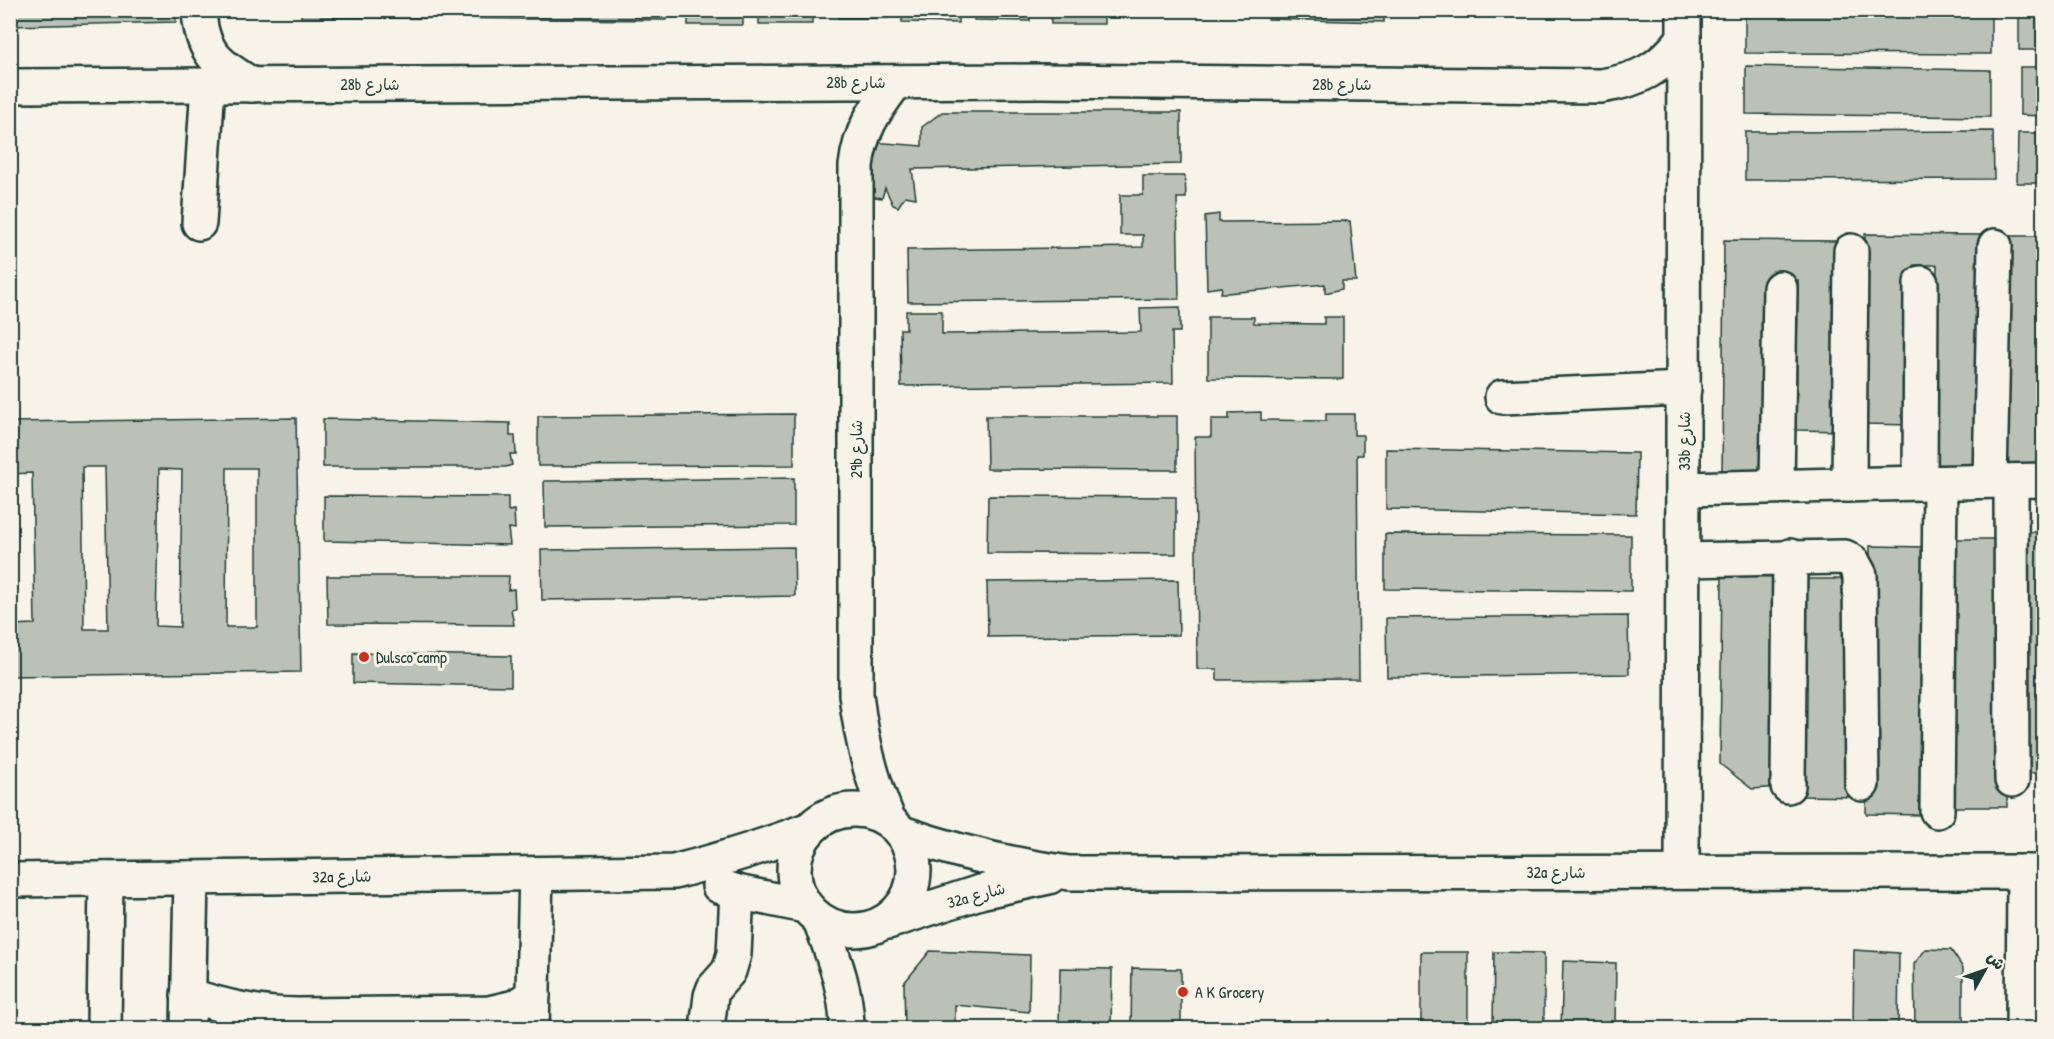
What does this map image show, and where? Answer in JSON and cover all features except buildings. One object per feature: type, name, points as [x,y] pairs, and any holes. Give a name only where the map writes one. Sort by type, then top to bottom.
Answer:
[{"type":"street","points":[[199,10],[200,25],[210,52],[221,66],[252,85]]},
{"type":"street","name":"28b شارع","points":[[10,86],[1040,81],[1601,86],[1640,77],[1657,67],[1672,54],[1684,24]]},
{"type":"street","name":"33b شارع","points":[[1682,872],[1684,24]]},
{"type":"street","name":"29b شارع","points":[[895,827],[876,792],[860,728],[856,694],[856,166],[866,126],[873,112],[896,82]]},
{"type":"street","points":[[199,223],[208,85]]},
{"type":"street","points":[[1995,246],[2000,482],[2012,780]]},
{"type":"street","points":[[1849,485],[1851,251]]},
{"type":"street","points":[[1921,283],[1930,483],[1937,811]]},
{"type":"street","points":[[1777,486],[1780,288]]},
{"type":"street","points":[[1502,397],[1684,389]]},
{"type":"street","points":[[1684,489],[2043,480]]},
{"type":"street","points":[[1683,560],[1790,556],[1845,557],[1853,562],[1860,575],[1862,784]]},
{"type":"street","points":[[1788,786],[1790,556]]},
{"type":"street","points":[[813,913],[835,928],[852,931],[870,929],[885,923],[899,912],[909,898],[914,882],[915,865],[911,848],[895,827],[874,813],[857,810],[840,812],[824,818],[810,829],[800,843],[795,860],[794,877],[799,893],[813,913],[840,974],[847,1029]]},
{"type":"street","name":"32a شارع","points":[[895,827],[980,857],[1024,867],[1069,873],[2034,872]]},
{"type":"street","name":"32a شارع","points":[[10,880],[674,872],[758,849],[810,829]]},
{"type":"street","name":"32a شارع","points":[[674,872],[813,913]]},
{"type":"street","points":[[2023,1029],[2034,872]]},
{"type":"street","name":"32a شارع","points":[[885,923],[980,892],[1069,873]]},
{"type":"street","points":[[532,1029],[536,874]]},
{"type":"street","points":[[188,1029],[191,878]]},
{"type":"street","points":[[104,1029],[106,879]]},
{"type":"street","points":[[707,1029],[711,996],[714,988],[729,971],[734,954],[737,892]]},
{"type":"street","points":[[188,995],[220,1006],[247,1011],[273,1015],[298,1015],[489,1013],[515,1007],[533,995]]},
{"type":"place","name":"Dulsco camp","points":[[364,657]]},
{"type":"place","name":"A K Grocery","points":[[1183,992]]}]
